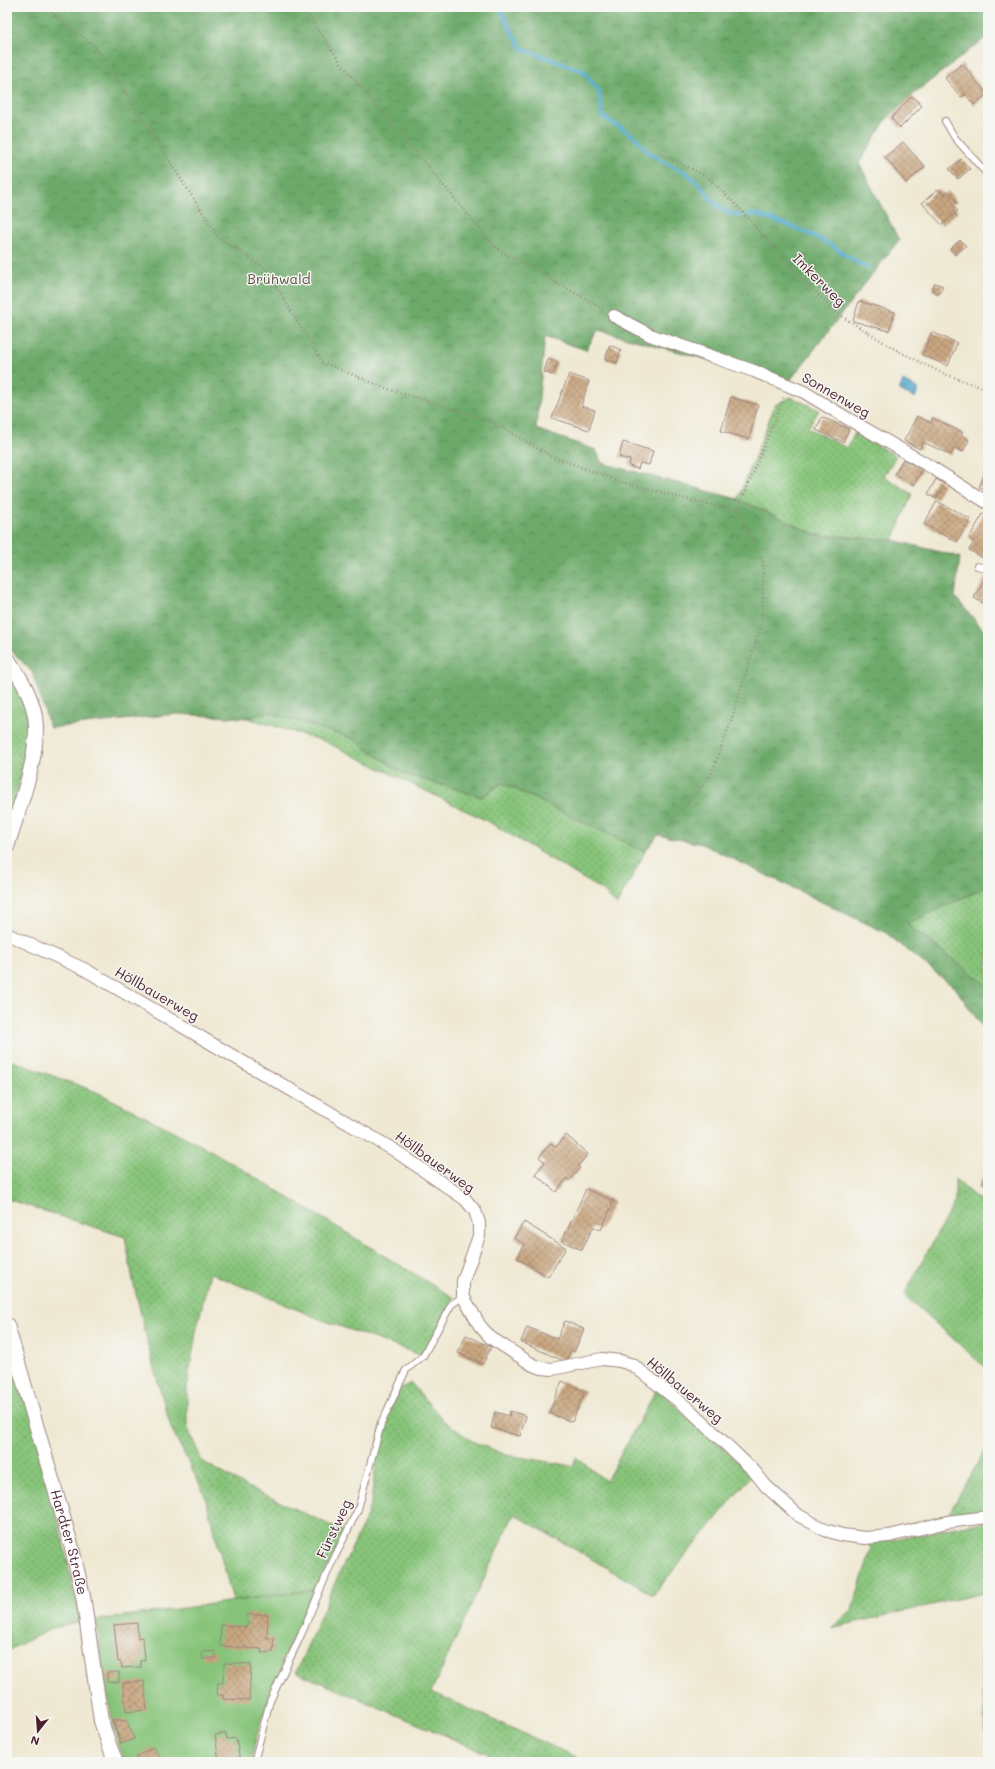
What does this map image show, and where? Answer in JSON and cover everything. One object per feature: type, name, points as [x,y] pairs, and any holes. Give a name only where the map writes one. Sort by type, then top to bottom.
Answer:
[{"type":"street","name":"Sonnenweg","points":[[614,316],[656,337],[754,371],[804,392],[931,467],[988,503]]},
{"type":"street","points":[[7,658],[28,694],[36,727],[27,780],[7,846]]},
{"type":"street","name":"Höllbauerweg","points":[[7,934],[84,969],[394,1150],[466,1199],[475,1211],[479,1223],[479,1236],[463,1281],[463,1296],[480,1326],[491,1338],[533,1364],[542,1368],[552,1369],[602,1359],[620,1361],[640,1370],[690,1410],[754,1471],[766,1486],[798,1515],[825,1530],[842,1535],[865,1538],[889,1536],[947,1522],[988,1517]]},
{"type":"street","name":"Hardter Straße","points":[[7,1325],[72,1548],[84,1596],[101,1721],[116,1762]]},
{"type":"lane","points":[[945,121],[955,138],[988,175]]},
{"type":"lane","points":[[977,566],[988,570]]},
{"type":"lane","name":"Fürstweg","points":[[254,1762],[270,1701],[328,1569],[358,1509],[381,1424],[406,1370],[423,1356],[451,1305],[463,1296]]},
{"type":"path","points":[[46,7],[96,47],[219,238],[265,268],[322,362],[388,389],[491,421],[551,456],[621,482],[701,503],[738,510]]},
{"type":"path","points":[[302,7],[344,67],[496,248],[614,316]]},
{"type":"path","name":"Imkerweg","points":[[659,153],[708,177],[740,209],[801,278],[838,314],[850,323],[898,351],[940,372],[988,390]]},
{"type":"path","points":[[668,827],[710,777],[730,724],[762,623],[763,563],[738,510],[789,386]]},
{"type":"green space","name":"Brühwald","points":[[7,7],[988,7],[988,36],[916,92],[886,120],[859,163],[899,240],[789,382],[598,330],[586,350],[545,336],[536,429],[596,450],[602,463],[738,499],[817,535],[893,540],[960,557],[955,597],[988,635],[988,886],[907,924],[988,986],[988,1035],[956,989],[886,933],[702,844],[658,835],[645,852],[502,783],[482,797],[404,774],[351,738],[268,712],[247,718],[176,714],[50,728],[32,672],[7,646]]},
{"type":"green space","points":[[791,397],[819,410],[808,428],[847,448],[855,433],[896,456],[884,476],[912,494],[893,540],[817,535],[738,499],[775,405]]},
{"type":"green space","points":[[7,673],[12,679],[27,708],[29,743],[7,826]]},
{"type":"green space","points":[[268,712],[352,738],[404,774],[482,797],[502,783],[645,852],[617,905],[602,890],[489,822],[326,742],[247,718]]},
{"type":"green space","points":[[988,886],[988,986],[907,924]]},
{"type":"green space","points":[[7,1059],[97,1092],[212,1151],[454,1298],[423,1356],[322,1320],[210,1273],[197,1327],[187,1386],[187,1426],[202,1461],[242,1484],[347,1533],[314,1590],[233,1601],[204,1493],[171,1428],[153,1365],[133,1281],[125,1237],[7,1199]]},
{"type":"green space","points":[[988,1169],[988,1200],[979,1187]]},
{"type":"green space","points":[[955,1179],[988,1208],[988,1370],[904,1295],[955,1201]]},
{"type":"green space","points":[[7,1322],[39,1435],[81,1622],[53,1628],[7,1651]]},
{"type":"green space","points":[[411,1383],[444,1421],[474,1442],[507,1455],[573,1466],[576,1457],[606,1481],[657,1389],[753,1474],[653,1595],[514,1514],[431,1692],[583,1760],[583,1762],[507,1762],[296,1672],[337,1578],[365,1521],[371,1502],[381,1424],[401,1388]]},
{"type":"green space","points":[[988,1445],[988,1513],[977,1515],[948,1515]]},
{"type":"green space","points":[[988,1521],[988,1592],[831,1628],[852,1610],[871,1549],[867,1542],[890,1540]]},
{"type":"green space","points":[[314,1590],[287,1651],[293,1651],[262,1717],[250,1762],[126,1762],[117,1741],[105,1682],[96,1620]]},
{"type":"green space","points":[[988,1593],[988,1733],[985,1733],[981,1657]]},
{"type":"water","points":[[903,381],[919,389],[915,398],[899,390]]},
{"type":"building","points":[[962,64],[987,94],[974,105],[965,94],[961,97],[945,78]]},
{"type":"building","points":[[912,96],[922,106],[900,128],[891,118]]},
{"type":"building","points":[[903,142],[925,167],[906,183],[885,157]]},
{"type":"building","points":[[961,159],[970,169],[958,179],[949,169]]},
{"type":"building","points":[[938,189],[944,195],[948,191],[957,202],[952,205],[958,211],[942,225],[922,203]]},
{"type":"building","points":[[960,240],[966,246],[955,255],[950,249]]},
{"type":"building","points":[[935,283],[943,286],[939,294],[932,290]]},
{"type":"building","points":[[859,301],[895,312],[889,331],[853,321]]},
{"type":"building","points":[[932,332],[957,343],[948,366],[922,355]]},
{"type":"building","points":[[610,345],[621,350],[617,363],[605,359]]},
{"type":"building","points":[[548,359],[557,362],[553,375],[544,372]]},
{"type":"building","points":[[569,374],[589,381],[581,406],[595,410],[589,430],[552,418]]},
{"type":"building","points":[[731,397],[758,405],[749,439],[721,431]]},
{"type":"building","points":[[917,416],[931,423],[933,418],[963,433],[961,435],[969,440],[963,452],[955,448],[951,455],[923,442],[920,449],[904,441]]},
{"type":"building","points":[[822,417],[849,429],[843,442],[816,430]]},
{"type":"building","points":[[623,442],[653,451],[649,465],[640,463],[638,469],[629,466],[630,460],[619,457]]},
{"type":"building","points":[[903,459],[922,470],[914,485],[895,474]]},
{"type":"building","points":[[988,466],[988,490],[979,487]]},
{"type":"building","points":[[936,479],[944,484],[936,499],[928,494]]},
{"type":"building","points":[[937,501],[970,519],[957,542],[924,524]]},
{"type":"building","points":[[983,514],[988,517],[988,550],[983,558],[969,550],[974,542],[969,538]]},
{"type":"building","points":[[988,573],[988,606],[974,598]]},
{"type":"building","points":[[566,1135],[588,1154],[578,1166],[580,1168],[569,1181],[567,1178],[556,1192],[535,1174],[545,1162],[539,1157],[551,1143],[556,1147]]},
{"type":"building","points":[[586,1189],[614,1201],[601,1230],[593,1227],[582,1250],[562,1241]]},
{"type":"building","points":[[524,1222],[566,1248],[548,1277],[517,1258],[525,1244],[514,1238]]},
{"type":"building","points":[[565,1321],[584,1329],[574,1352],[571,1350],[566,1362],[521,1342],[527,1327],[557,1339]]},
{"type":"building","points":[[466,1335],[491,1347],[483,1364],[458,1353]]},
{"type":"building","points":[[562,1381],[585,1391],[572,1422],[549,1413]]},
{"type":"building","points":[[510,1411],[526,1416],[520,1436],[491,1428],[495,1412],[509,1416]]},
{"type":"building","points":[[248,1614],[268,1615],[267,1638],[274,1638],[273,1652],[261,1653],[262,1649],[220,1646],[221,1625],[247,1627]]},
{"type":"building","points":[[137,1623],[138,1638],[143,1637],[145,1660],[140,1661],[141,1667],[122,1668],[121,1662],[118,1662],[114,1625]]},
{"type":"building","points":[[215,1651],[216,1658],[203,1659],[202,1652]]},
{"type":"building","points":[[224,1663],[251,1664],[249,1700],[223,1699],[224,1695],[217,1695],[218,1683],[223,1683]]},
{"type":"building","points":[[107,1672],[119,1672],[119,1682],[107,1682]]},
{"type":"building","points":[[144,1681],[147,1710],[126,1712],[123,1683]]},
{"type":"building","points":[[112,1719],[127,1721],[134,1739],[121,1744]]},
{"type":"building","points":[[226,1733],[227,1739],[236,1738],[240,1762],[219,1762],[215,1735]]},
{"type":"building","points":[[153,1747],[163,1762],[140,1762],[137,1757]]},
{"type":"waterway","points":[[499,7],[513,34],[523,49],[583,71],[599,91],[602,116],[634,136],[648,152],[665,163],[687,173],[702,187],[714,203],[728,213],[741,216]]},
{"type":"waterway","points":[[749,215],[758,215],[812,235],[829,244],[852,260],[868,268]]}]
